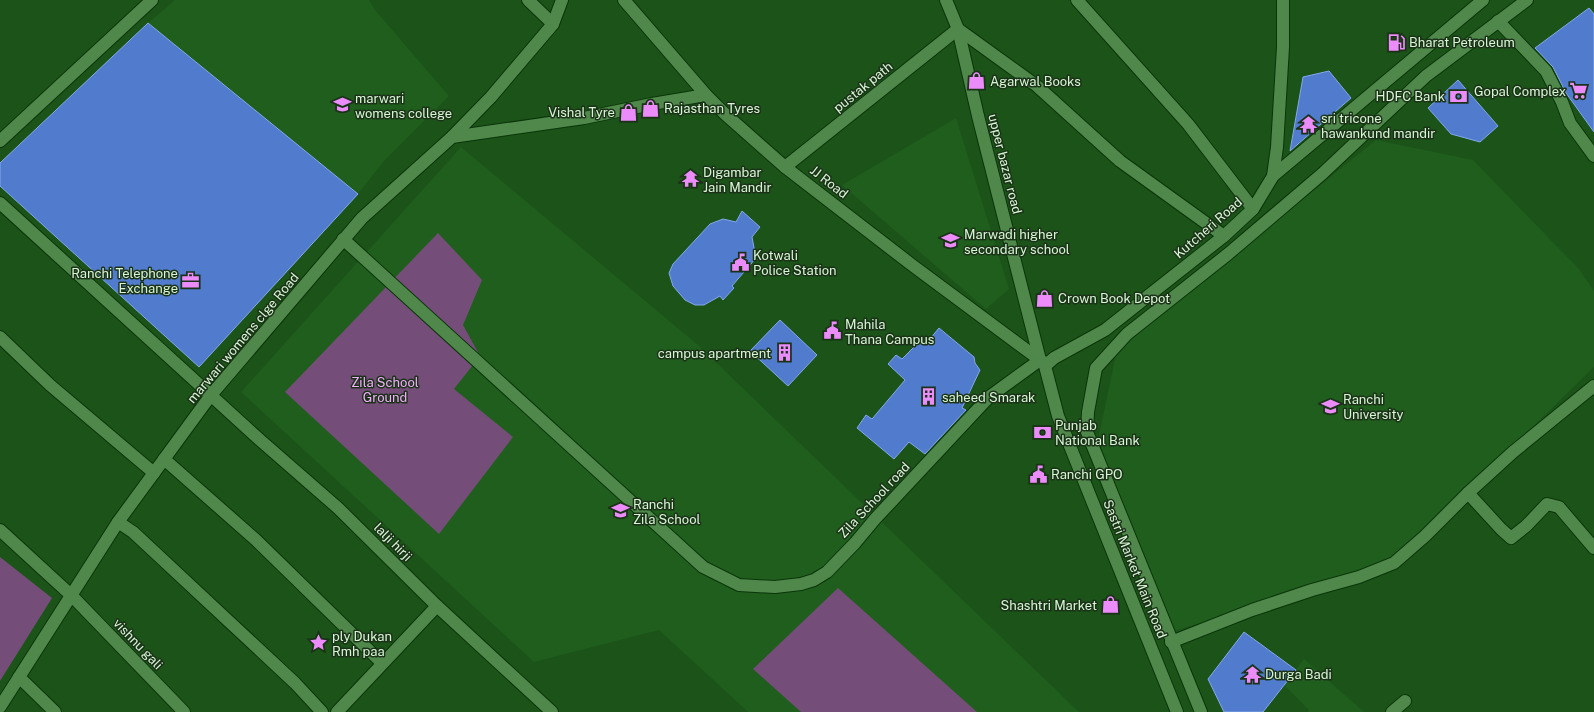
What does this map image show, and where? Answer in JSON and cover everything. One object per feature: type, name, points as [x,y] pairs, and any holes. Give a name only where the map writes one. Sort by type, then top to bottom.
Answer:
[{"type":"street","points":[[0,141],[152,0]]},
{"type":"street","points":[[528,0],[553,24],[562,0]]},
{"type":"street","name":"JJ Road","points":[[624,0],[706,95],[725,114],[785,167],[912,265],[1044,362]]},
{"type":"street","points":[[1077,0],[1188,124],[1253,209]]},
{"type":"street","points":[[1273,176],[1277,147],[1283,47],[1283,0]]},
{"type":"street","name":"Kutcheri Road","points":[[1044,362],[1105,330],[1224,236],[1253,209],[1273,176],[1483,0]]},
{"type":"street","points":[[1201,712],[1171,642],[1087,432],[1088,412],[1096,368],[1127,334],[1228,254],[1322,174],[1426,76],[1498,20],[1527,0]]},
{"type":"street","name":"upper bazar road","points":[[944,2],[958,29],[978,116],[1044,362]]},
{"type":"street","points":[[1498,20],[1546,71],[1562,102],[1570,123],[1594,156]]},
{"type":"street","name":"marwari womens clge Road","points":[[0,707],[118,522],[211,395],[362,218],[452,137],[491,97],[553,24]]},
{"type":"street","points":[[958,29],[1037,86],[1076,123],[1120,161],[1224,236]]},
{"type":"street","name":"pustak path","points":[[785,167],[958,29]]},
{"type":"street","points":[[452,137],[577,119],[706,95]]},
{"type":"street","name":"lalji hirji","points":[[0,203],[260,440],[338,508],[437,606],[552,712]]},
{"type":"street","name":"Zila School road","points":[[343,239],[702,567],[739,585],[775,587],[801,584],[814,580],[827,572],[855,543],[875,518],[989,397],[1044,362]]},
{"type":"street","points":[[0,337],[50,385],[154,473]]},
{"type":"street","name":"Sastri Market Main Road","points":[[1044,362],[1051,391],[1074,456],[1178,712]]},
{"type":"street","points":[[1171,642],[1252,610],[1359,576],[1394,563],[1425,536],[1468,493],[1513,452],[1594,386]]},
{"type":"street","points":[[164,459],[256,540],[382,663]]},
{"type":"street","points":[[1468,493],[1511,538],[1526,526],[1547,504],[1559,507],[1594,548]]},
{"type":"street","points":[[118,522],[133,532],[254,643],[296,683],[322,712]]},
{"type":"street","name":"vishnu gali","points":[[0,530],[72,596],[184,712]]},
{"type":"street","points":[[338,712],[382,663],[437,606]]},
{"type":"street","points":[[19,677],[55,712]]},
{"type":"street","points":[[1392,712],[1405,701]]},
{"type":"shaded area","name":"marwari womens college","points":[[175,0],[369,0],[375,10],[449,96],[384,161],[358,194],[148,23]]},
{"type":"shaded area","name":"Marwadi higher secondary school","points":[[956,118],[1009,289],[986,309],[842,185]]},
{"type":"shaded area","name":"Ranchi University","points":[[1376,140],[1473,160],[1579,269],[1594,291],[1594,367],[1394,563],[1174,631],[1097,445],[1117,350]]},
{"type":"shaded area","name":"Ranchi Zila School","points":[[461,147],[698,345],[1079,712],[748,712],[659,630],[534,662],[241,392]]},
{"type":"shaded area","points":[[1304,659],[1364,712],[1308,712],[1309,710],[1284,685]]},
{"type":"green space","name":"Zila School Ground","points":[[438,233],[482,280],[463,325],[480,356],[454,389],[513,437],[439,534],[285,392]]},
{"type":"green space","points":[[0,557],[52,598],[0,681]]},
{"type":"green space","points":[[838,588],[977,712],[801,712],[753,669]]},
{"type":"building","name":"Gopal Complex","points":[[1589,8],[1594,14],[1594,132],[1566,93],[1553,67],[1535,48]]},
{"type":"building","name":"Ranchi Telephone Exchange","points":[[148,23],[358,194],[199,367],[0,186],[0,163]]},
{"type":"building","name":"sri tricone hawankund mandir","points":[[1329,71],[1351,98],[1290,151],[1303,77]]},
{"type":"building","points":[[1458,80],[1498,126],[1480,142],[1451,134],[1428,108]]},
{"type":"building","points":[[742,211],[760,227],[752,237],[756,258],[732,286],[734,288],[723,300],[720,296],[704,305],[695,305],[685,300],[673,286],[669,273],[673,264],[710,224],[723,219],[736,222]]},
{"type":"building","name":"campus apartment","points":[[780,320],[817,355],[788,386],[750,351]]},
{"type":"building","name":"saheed Smarak","points":[[939,328],[974,357],[975,363],[980,370],[962,408],[966,410],[925,454],[909,442],[894,459],[857,428],[866,415],[872,419],[905,380],[888,364],[896,355],[902,359],[920,341],[925,345]]},
{"type":"building","name":"Durga Badi","points":[[1244,632],[1296,670],[1263,712],[1224,712],[1208,679]]},
{"type":"place","name":"Bharat Petroleum","points":[[1396,42]]},
{"type":"place","name":"Agarwal Books","points":[[977,81]]},
{"type":"place","name":"Gopal Complex","points":[[1579,91]]},
{"type":"place","name":"HDFC Bank","points":[[1458,96]]},
{"type":"place","name":"marwari womens college","points":[[342,105]]},
{"type":"place","name":"Rajasthan Tyres","points":[[651,108]]},
{"type":"place","name":"Vishal Tyre","points":[[628,112]]},
{"type":"place","name":"sri tricone hawankund mandir","points":[[1308,125]]},
{"type":"place","name":"Digambar Jain Mandir","points":[[690,179]]},
{"type":"place","name":"Marwadi higher secondary school","points":[[951,241]]},
{"type":"place","name":"Kotwali Police Station","points":[[740,262]]},
{"type":"place","name":"Ranchi Telephone Exchange","points":[[191,280]]},
{"type":"place","name":"Crown Book Depot","points":[[1045,298]]},
{"type":"place","name":"Mahila Thana Campus","points":[[832,331]]},
{"type":"place","name":"campus apartment","points":[[784,353]]},
{"type":"place","name":"saheed Smarak","points":[[929,397]]},
{"type":"place","name":"Ranchi University","points":[[1330,406]]},
{"type":"place","name":"Punjab National Bank","points":[[1042,432]]},
{"type":"place","name":"Ranchi GPO","points":[[1038,474]]},
{"type":"place","name":"Ranchi Zila School","points":[[620,511]]},
{"type":"place","name":"Shashtri Market","points":[[1110,605]]},
{"type":"place","name":"ply Dukan Rmh paa","points":[[319,643]]},
{"type":"place","name":"Durga Badi","points":[[1252,674]]}]
